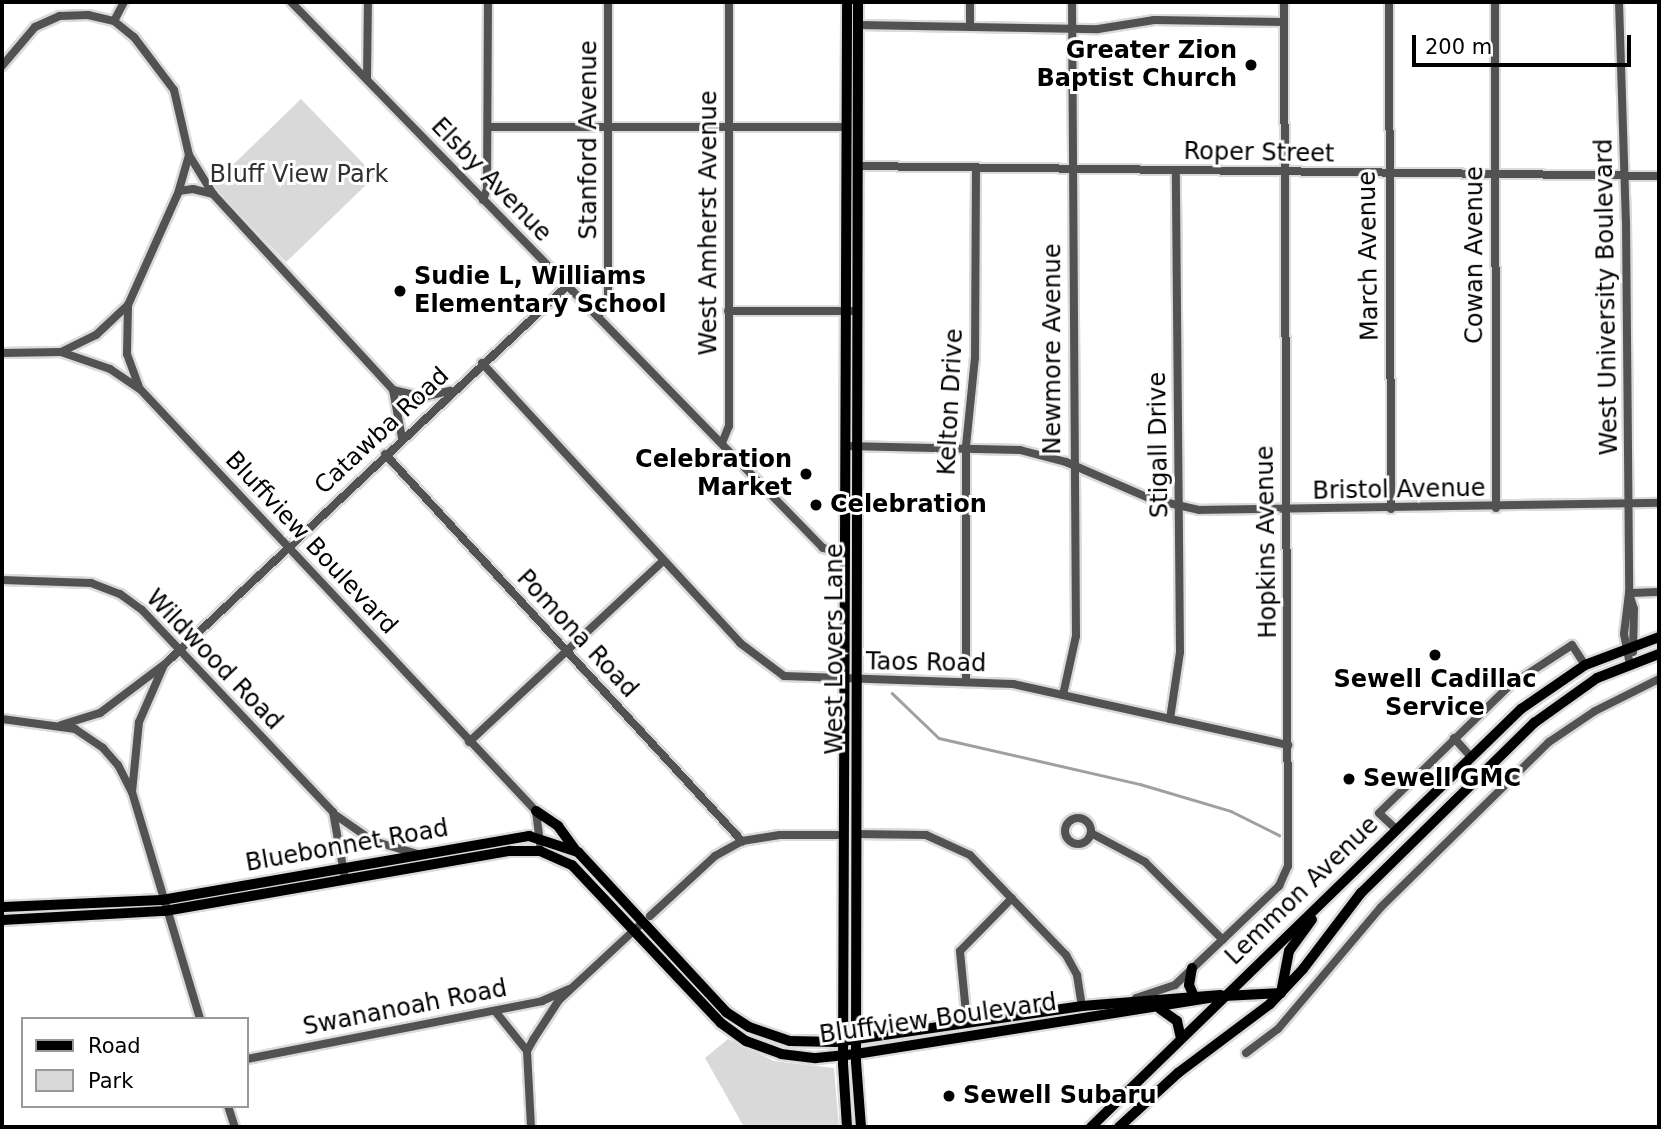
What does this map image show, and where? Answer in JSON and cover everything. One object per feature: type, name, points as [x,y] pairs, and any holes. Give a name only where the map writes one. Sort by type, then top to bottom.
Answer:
[{"type":"main road","name":"West Lovers Lane","points":[[847,2],[852,25],[858,127],[856,1054],[861,1127]]},
{"type":"main road","name":"West Lovers Lane","points":[[846,1127],[843,1056],[845,127],[852,25],[858,2]]},
{"type":"main road","points":[[845,127],[858,127]]},
{"type":"main road","points":[[846,166],[858,166]]},
{"type":"main road","points":[[845,554],[857,554]]},
{"type":"main road","name":"Lemmon Avenue","points":[[1093,1126],[1521,709],[1585,665],[1659,637]]},
{"type":"main road","name":"Lemmon Avenue","points":[[1119,1127],[1178,1073],[1280,993],[1354,900],[1410,843],[1558,704],[1597,678],[1659,654]]},
{"type":"main road","points":[[536,811],[558,826],[578,852]]},
{"type":"main road","points":[[1396,829],[1410,843]]},
{"type":"main road","points":[[844,835],[856,834]]},
{"type":"main road","name":"Bluebonnet Road","points":[[2,907],[162,900],[510,836],[540,837]]},
{"type":"main road","name":"Bluffview Boulevard","points":[[540,837],[578,852],[726,1012],[749,1027],[790,1041],[843,1041],[1128,1001],[1280,993]]},
{"type":"main road","name":"Bluebonnet Road","points":[[2,920],[165,911],[510,850],[540,850]]},
{"type":"main road","name":"Bluffview Boulevard","points":[[540,850],[572,865],[642,923],[711,1013],[746,1041],[797,1057],[843,1056],[1160,1009],[1224,996]]},
{"type":"main road","points":[[1280,993],[1289,951],[1325,900]]},
{"type":"main road","points":[[1192,968],[1189,985],[1194,996]]},
{"type":"main road","points":[[1082,1006],[1084,1019]]},
{"type":"main road","points":[[1160,1009],[1177,1021],[1181,1039]]},
{"type":"main road","points":[[967,1023],[969,1036]]},
{"type":"street","points":[[114,21],[124,2]]},
{"type":"street","name":"Elsby Avenue","points":[[291,2],[823,548],[845,554]]},
{"type":"street","points":[[367,79],[368,2]]},
{"type":"street","points":[[483,200],[488,127],[488,2]]},
{"type":"street","name":"Stanford Avenue","points":[[598,317],[608,298],[608,2]]},
{"type":"street","name":"West Amherst Avenue","points":[[722,443],[729,426],[729,2]]},
{"type":"street","points":[[970,2],[970,27]]},
{"type":"street","name":"Newmore Avenue","points":[[1063,695],[1075,653],[1072,2]]},
{"type":"street","name":"Hopkins Avenue","points":[[1128,1001],[1168,990],[1223,940],[1287,873],[1282,172],[1284,2]]},
{"type":"street","name":"March Avenue","points":[[1389,2],[1387,174],[1391,509]]},
{"type":"street","name":"Cowan Avenue","points":[[1495,2],[1493,174],[1496,508]]},
{"type":"street","name":"West University Boulevard","points":[[1619,2],[1626,176],[1629,593],[1634,609],[1630,664]]},
{"type":"street","points":[[2,66],[24,36],[47,21],[74,14],[114,21],[134,37],[166,75],[180,106],[189,155],[213,194],[393,390],[402,438]]},
{"type":"street","points":[[852,25],[1072,29],[1154,20],[1284,22]]},
{"type":"street","points":[[488,127],[845,127]]},
{"type":"street","points":[[61,352],[96,335],[128,305],[179,191],[189,155]]},
{"type":"street","name":"Roper Street","points":[[858,166],[1659,176]]},
{"type":"street","name":"Kelton Drive","points":[[965,681],[966,446],[975,358],[976,168]]},
{"type":"street","name":"Stigall Drive","points":[[1170,719],[1180,652],[1176,171]]},
{"type":"street","points":[[179,191],[193,189],[213,194]]},
{"type":"street","name":"Catawba Road","points":[[61,725],[100,713],[165,664],[285,547],[567,286]]},
{"type":"street","points":[[128,305],[127,354],[140,389]]},
{"type":"street","points":[[728,311],[857,311]]},
{"type":"street","name":"Bluffview Boulevard","points":[[2,353],[61,352],[110,369],[140,389],[285,547],[536,811]]},
{"type":"street","name":"Taos Road","points":[[482,363],[663,561],[770,669],[793,679],[965,681],[1063,695],[1288,745]]},
{"type":"street","points":[[393,390],[433,396],[458,386]]},
{"type":"street","name":"Bristol Avenue","points":[[846,446],[966,446],[1020,450],[1073,464],[1179,507],[1286,510],[1629,506],[1659,503]]},
{"type":"street","name":"Pomona Road","points":[[385,454],[742,841]]},
{"type":"street","points":[[469,742],[663,561]]},
{"type":"street","name":"Wildwood Road","points":[[2,580],[66,579],[103,587],[142,610],[332,813],[356,832],[387,847],[421,854]]},
{"type":"street","points":[[1629,593],[1659,593]]},
{"type":"street","points":[[1396,829],[1379,813],[1509,686],[1572,645],[1585,665]]},
{"type":"street","name":"Catawba Road","points":[[132,792],[139,722],[165,664]]},
{"type":"street","points":[[1246,1053],[1278,1029],[1381,907],[1549,742],[1595,711],[1659,679]]},
{"type":"street","points":[[2,719],[61,725],[103,748],[132,792],[165,911],[199,1017]]},
{"type":"street","points":[[1454,738],[1471,757]]},
{"type":"street","points":[[536,811],[540,850]]},
{"type":"street","name":"Wildwood Road","points":[[332,813],[345,878]]},
{"type":"street","points":[[338,837],[356,832]]},
{"type":"street","points":[[856,834],[912,833],[941,838],[970,855],[1073,965],[1082,1006]]},
{"type":"street","points":[[1091,833],[1145,862],[1223,940]]},
{"type":"street","points":[[531,1127],[527,1051],[548,1013],[569,989],[715,856],[742,841],[773,835],[844,835]]},
{"type":"street","points":[[967,1023],[960,951],[1012,898]]},
{"type":"street","name":"Swananoah Road","points":[[248,1059],[542,1001],[569,989]]},
{"type":"street","points":[[495,1011],[527,1051]]},
{"type":"street","points":[[229,1108],[235,1127]]},
{"type":"green space","name":"Bluff View Park","points":[[301,99],[375,176],[286,262],[212,185]]},
{"type":"green space","points":[[728,1039],[774,1061],[834,1068],[839,1127],[744,1127],[705,1058]]},
{"type":"waterway","points":[[892,693],[939,738],[1140,784],[1231,811],[1279,835]]},
{"type":"place","name":"Greater Zion Baptist Church","points":[[1251,65]]},
{"type":"place","name":"Sudie L, Williams Elementary School","points":[[400,291]]},
{"type":"place","name":"Celebration Market","points":[[806,474]]},
{"type":"place","name":"Celebration","points":[[816,505]]},
{"type":"place","name":"Sewell Cadillac Service","points":[[1435,655]]},
{"type":"place","name":"Sewell GMC","points":[[1349,779]]},
{"type":"place","name":"Sewell Subaru","points":[[949,1096]]}]
